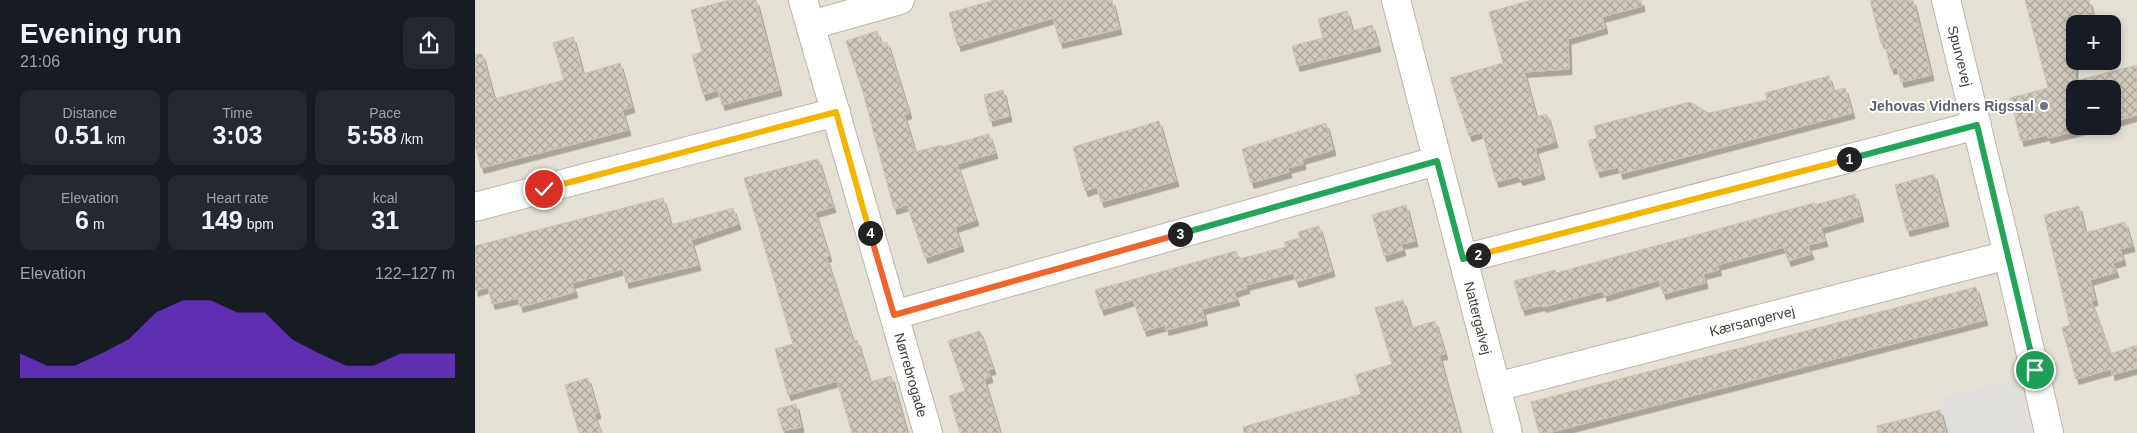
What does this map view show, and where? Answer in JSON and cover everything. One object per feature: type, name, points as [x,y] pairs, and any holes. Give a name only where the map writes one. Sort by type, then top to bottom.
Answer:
[{"type":"street","points":[[807,12],[900,0]]},
{"type":"street","name":"Nattergalvej","points":[[1396,0],[1508,433]]},
{"type":"street","name":"Spurvevej","points":[[1946,0],[2049,433]]},
{"type":"street","name":"Nørrebrogade","points":[[807,12],[928,433]]},
{"type":"street","points":[[475,207],[836,112]]},
{"type":"street","points":[[1463,259],[1977,125]]},
{"type":"street","points":[[894,315],[1437,161]]},
{"type":"street","name":"Kærsangervej","points":[[1496,387],[2008,255]]},
{"type":"shaded area","points":[[475,0],[2137,0],[2137,433],[475,433]]},
{"type":"shaded area","points":[[2016,378],[2031,433],[1946,433],[1937,399]]},
{"type":"building","points":[[730,0],[756,0],[779,90],[722,105],[718,90],[703,95],[692,55],[702,52],[691,10]]},
{"type":"building","points":[[995,0],[1112,0],[1119,29],[1060,43],[1053,18],[958,46],[949,13]]},
{"type":"building","points":[[1532,0],[1641,0],[1642,6],[1602,17],[1605,28],[1568,39],[1569,69],[1524,72],[1536,117],[1547,114],[1555,142],[1535,148],[1542,174],[1520,180],[1518,176],[1496,182],[1482,132],[1469,136],[1450,78],[1503,63],[1489,12]]},
{"type":"building","points":[[1870,0],[1913,0],[1931,75],[1901,82],[1897,67],[1891,69],[1884,42],[1881,43]]},
{"type":"building","points":[[2025,0],[2089,0],[2093,15],[2066,15],[2066,70],[2075,70],[2075,80],[2066,80],[2066,133],[2048,138],[2047,135],[2021,141],[2010,98],[2048,88]]},
{"type":"building","points":[[1347,11],[1352,31],[1372,25],[1378,46],[1297,66],[1292,46],[1323,38],[1318,19]]},
{"type":"building","points":[[877,31],[881,44],[887,42],[909,113],[904,115],[915,152],[942,145],[942,147],[989,134],[995,153],[957,164],[976,220],[955,227],[961,246],[925,258],[907,205],[894,209],[863,92],[846,41]]},
{"type":"building","points":[[573,37],[583,74],[620,63],[632,107],[622,110],[628,130],[481,168],[475,145],[475,55],[482,54],[494,99],[564,80],[553,43]]},
{"type":"building","points":[[2137,65],[2137,115],[2121,120],[2121,80],[2079,80]]},
{"type":"building","points":[[1829,76],[1833,91],[1845,88],[1852,113],[1620,174],[1618,167],[1597,172],[1588,141],[1597,138],[1594,126],[1690,102],[1709,113],[1767,100],[1765,93]]},
{"type":"building","points":[[1003,90],[1009,116],[990,121],[984,95]]},
{"type":"building","points":[[1159,121],[1176,181],[1101,202],[1097,187],[1085,191],[1073,147]]},
{"type":"building","points":[[1326,123],[1333,150],[1302,159],[1303,164],[1288,168],[1289,172],[1251,183],[1242,149]]},
{"type":"building","points":[[818,159],[833,207],[815,212],[829,256],[826,257],[853,341],[857,340],[870,382],[891,376],[907,433],[852,433],[837,381],[788,395],[775,349],[793,344],[744,178]]},
{"type":"building","points":[[1934,174],[1946,221],[1907,231],[1895,185]]},
{"type":"building","points":[[1855,194],[1861,216],[1821,228],[1825,241],[1808,245],[1811,254],[1788,261],[1784,247],[1717,265],[1719,270],[1703,274],[1705,283],[1663,294],[1659,280],[1604,296],[1603,291],[1543,307],[1542,305],[1522,310],[1514,281],[1555,270],[1556,273],[1814,203],[1815,205]]},
{"type":"building","points":[[663,198],[671,225],[733,208],[738,224],[691,240],[698,265],[626,283],[623,269],[572,283],[575,292],[520,307],[518,298],[492,304],[488,287],[475,291],[475,246]]},
{"type":"building","points":[[1406,205],[1415,241],[1401,244],[1403,250],[1384,256],[1372,215]]},
{"type":"building","points":[[2079,206],[2085,233],[2125,222],[2132,246],[2120,249],[2123,260],[2113,263],[2116,272],[2090,280],[2095,300],[2091,301],[2110,354],[2137,345],[2137,368],[2112,375],[2111,369],[2076,379],[2062,328],[2070,325],[2044,215]]},
{"type":"building","points":[[1319,226],[1332,271],[1296,282],[1293,273],[1246,285],[1247,288],[1234,292],[1237,300],[1202,309],[1205,320],[1166,330],[1165,325],[1144,331],[1133,300],[1101,310],[1095,290],[1236,251],[1239,259],[1286,247],[1284,242],[1300,238],[1298,232]]},
{"type":"building","points":[[1976,287],[1985,320],[1548,433],[1539,433],[1531,402]]},
{"type":"building","points":[[1403,300],[1411,328],[1435,321],[1445,354],[1439,355],[1460,433],[1244,433],[1243,427],[1361,394],[1355,375],[1392,364],[1375,308]]},
{"type":"building","points":[[980,331],[993,369],[988,370],[990,377],[984,379],[1000,433],[960,433],[949,396],[965,391],[948,341]]},
{"type":"building","points":[[588,378],[598,413],[594,414],[601,433],[579,433],[565,385]]},
{"type":"building","points":[[796,404],[801,427],[783,431],[777,409]]},
{"type":"building","points":[[1940,410],[1946,433],[1878,433],[1877,426]]},
{"type":"place","name":"Jehovas Vidners Rigssal","points":[[2044,106]]},
{"type":"route","points":[[544,189],[836,112],[894,315],[1437,161],[1463,259],[1977,125],[2035,370]]}]
